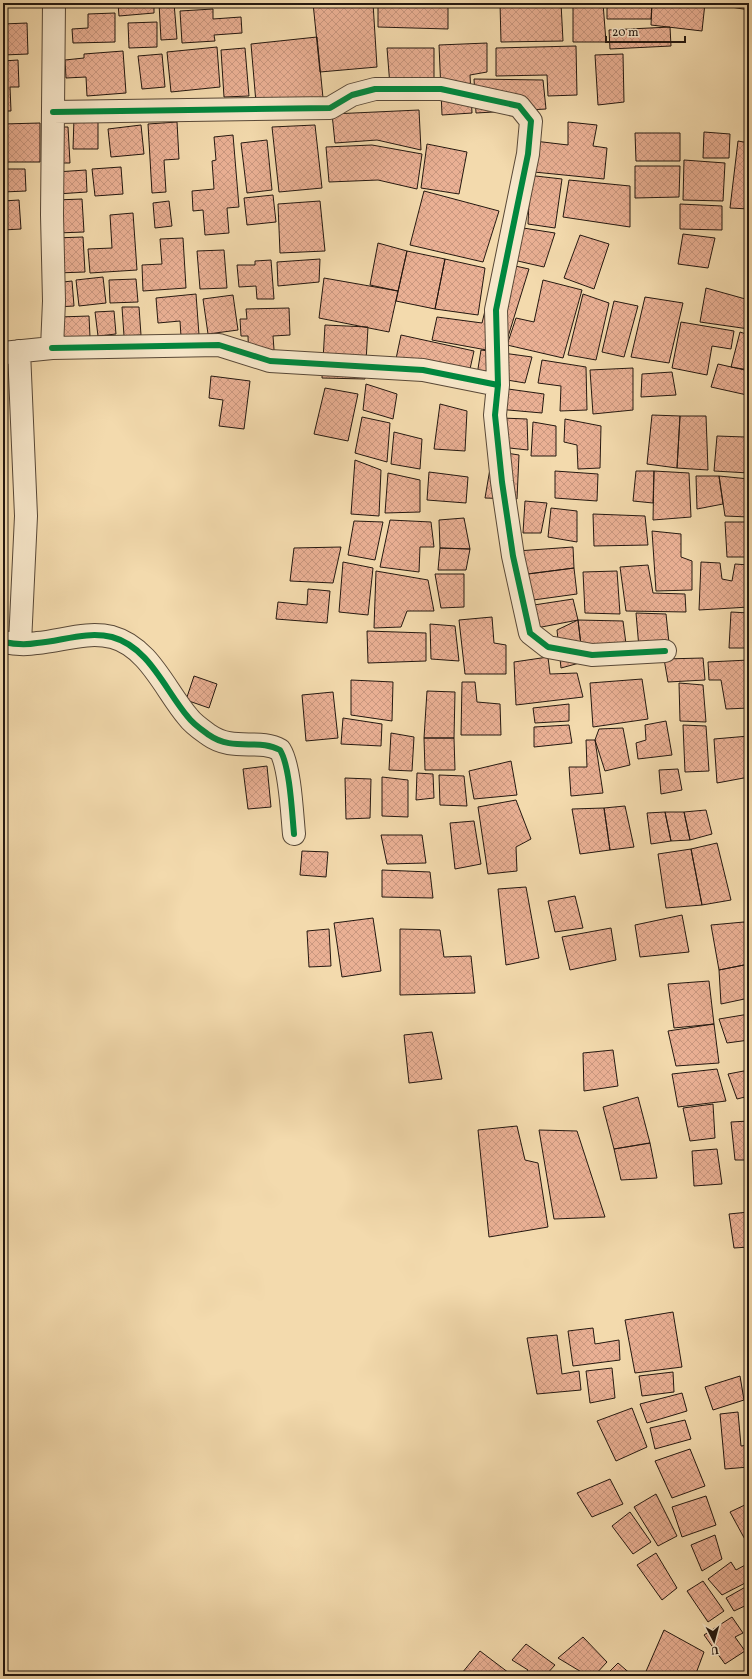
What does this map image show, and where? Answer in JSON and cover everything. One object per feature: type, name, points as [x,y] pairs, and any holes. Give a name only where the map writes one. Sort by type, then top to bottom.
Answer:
[{"type":"street","points":[[52,348],[54,301],[54,3]]},
{"type":"street","points":[[53,112],[330,108],[352,95],[376,89],[441,89],[519,106],[531,121],[526,162],[496,310],[498,385],[495,415],[502,482],[513,556],[530,633],[548,647],[592,655],[665,651]]},
{"type":"street","points":[[294,834],[284,760],[280,750],[268,745],[235,745],[211,736],[189,719],[161,678],[137,650],[124,641],[96,635],[79,636],[35,644],[12,642],[26,516],[11,352],[52,348],[220,345],[270,361],[423,370],[498,385]]},
{"type":"building","points":[[118,3],[154,3],[154,13],[119,16]]},
{"type":"building","points":[[159,3],[174,3],[177,39],[161,40]]},
{"type":"building","points":[[313,3],[373,3],[377,67],[320,72]]},
{"type":"building","points":[[378,3],[448,3],[448,29],[378,27]]},
{"type":"building","points":[[500,3],[561,3],[563,41],[501,42]]},
{"type":"building","points":[[573,3],[603,3],[606,42],[573,42]]},
{"type":"building","points":[[607,3],[652,3],[651,19],[607,19]]},
{"type":"building","points":[[652,3],[705,3],[702,31],[651,25]]},
{"type":"building","points":[[749,3],[749,10],[713,4]]},
{"type":"building","points":[[213,9],[213,19],[241,17],[242,33],[214,35],[215,41],[182,43],[180,11]]},
{"type":"building","points":[[115,13],[115,42],[73,43],[72,29],[88,28],[88,14]]},
{"type":"building","points":[[157,22],[157,47],[129,48],[128,23]]},
{"type":"building","points":[[27,23],[28,54],[3,55],[3,24]]},
{"type":"building","points":[[670,27],[671,46],[610,49],[609,30]]},
{"type":"building","points":[[317,37],[323,98],[256,103],[251,44]]},
{"type":"building","points":[[487,43],[487,72],[470,75],[472,113],[442,115],[439,45]]},
{"type":"building","points":[[576,46],[577,95],[548,96],[547,75],[496,76],[496,48]]},
{"type":"building","points":[[217,47],[220,87],[171,92],[167,52]]},
{"type":"building","points":[[245,48],[249,96],[224,97],[221,50]]},
{"type":"building","points":[[387,48],[434,48],[434,85],[390,86]]},
{"type":"building","points":[[123,51],[126,93],[87,96],[86,77],[66,78],[65,60],[84,58],[84,54]]},
{"type":"building","points":[[162,54],[165,87],[142,89],[138,56]]},
{"type":"building","points":[[623,54],[624,102],[598,105],[595,55]]},
{"type":"building","points":[[18,60],[19,87],[10,87],[11,111],[3,111],[3,61]]},
{"type":"building","points":[[474,79],[543,80],[546,109],[476,113]]},
{"type":"building","points":[[419,110],[421,150],[377,140],[335,143],[332,114]]},
{"type":"building","points":[[74,118],[98,119],[98,149],[73,149]]},
{"type":"building","points":[[177,122],[179,159],[164,160],[166,192],[152,193],[148,124]]},
{"type":"building","points":[[568,122],[597,125],[593,146],[607,148],[604,179],[524,171],[526,140],[568,145]]},
{"type":"building","points":[[40,123],[40,162],[3,162],[3,124]]},
{"type":"building","points":[[141,125],[144,154],[111,157],[108,129]]},
{"type":"building","points":[[315,125],[322,188],[279,192],[272,127]]},
{"type":"building","points":[[57,127],[68,127],[70,163],[59,163]]},
{"type":"building","points":[[704,132],[730,134],[729,158],[703,158]]},
{"type":"building","points":[[635,133],[680,133],[680,161],[636,161]]},
{"type":"building","points":[[233,135],[239,207],[227,208],[229,233],[205,235],[203,210],[193,211],[192,191],[214,189],[212,161],[216,160],[214,137]]},
{"type":"building","points":[[267,140],[272,190],[247,193],[241,143]]},
{"type":"building","points":[[738,141],[749,143],[749,209],[730,208]]},
{"type":"building","points":[[427,144],[467,152],[459,194],[421,188]]},
{"type":"building","points":[[372,145],[422,154],[417,189],[378,180],[329,182],[326,147]]},
{"type":"building","points":[[684,160],[725,163],[723,201],[683,200]]},
{"type":"building","points":[[635,166],[680,166],[679,197],[635,198]]},
{"type":"building","points":[[121,167],[123,194],[95,196],[92,169]]},
{"type":"building","points":[[3,169],[25,169],[26,191],[3,192]]},
{"type":"building","points":[[86,170],[87,192],[57,194],[56,172]]},
{"type":"building","points":[[518,174],[562,179],[555,228],[528,224],[529,201]]},
{"type":"building","points":[[569,180],[630,186],[630,227],[563,217]]},
{"type":"building","points":[[424,191],[499,211],[483,262],[410,245]]},
{"type":"building","points":[[273,195],[276,222],[247,225],[244,198]]},
{"type":"building","points":[[82,199],[84,232],[57,233],[56,200]]},
{"type":"building","points":[[19,200],[21,229],[3,230],[3,201]]},
{"type":"building","points":[[169,201],[172,226],[155,228],[153,203]]},
{"type":"building","points":[[320,201],[325,251],[280,253],[278,204]]},
{"type":"building","points":[[680,204],[722,206],[722,230],[680,229]]},
{"type":"building","points":[[133,213],[137,270],[90,273],[88,249],[112,248],[110,215]]},
{"type":"building","points":[[517,227],[555,233],[544,267],[509,259]]},
{"type":"building","points":[[683,234],[715,238],[708,268],[678,264]]},
{"type":"building","points":[[580,235],[609,244],[594,289],[564,278]]},
{"type":"building","points":[[83,237],[85,272],[56,273],[54,238]]},
{"type":"building","points":[[183,238],[186,288],[143,291],[142,265],[162,264],[160,239]]},
{"type":"building","points":[[378,243],[407,251],[398,291],[370,285]]},
{"type":"building","points":[[224,250],[227,288],[200,289],[197,251]]},
{"type":"building","points":[[407,251],[445,259],[435,309],[396,301]]},
{"type":"building","points":[[320,259],[319,282],[278,286],[277,262]]},
{"type":"building","points":[[445,259],[485,268],[478,315],[435,309]]},
{"type":"building","points":[[271,260],[274,299],[257,299],[256,286],[239,287],[237,265],[255,265],[255,261]]},
{"type":"building","points":[[497,262],[529,269],[503,353],[432,340],[437,317],[482,323]]},
{"type":"building","points":[[103,277],[106,303],[79,306],[76,280]]},
{"type":"building","points":[[3,278],[6,315],[3,316]]},
{"type":"building","points":[[324,278],[398,291],[389,332],[319,318]]},
{"type":"building","points":[[136,279],[138,302],[110,303],[109,280]]},
{"type":"building","points":[[543,280],[582,290],[563,358],[507,345],[516,318],[534,322]]},
{"type":"building","points":[[72,281],[74,306],[56,307],[54,283]]},
{"type":"building","points":[[706,288],[749,300],[749,329],[700,322]]},
{"type":"building","points":[[196,294],[199,335],[181,337],[180,321],[158,323],[156,298]]},
{"type":"building","points":[[583,294],[609,303],[596,360],[568,355]]},
{"type":"building","points":[[233,295],[238,330],[208,334],[203,299]]},
{"type":"building","points":[[645,297],[683,303],[669,363],[631,357]]},
{"type":"building","points":[[614,301],[638,306],[624,357],[602,352]]},
{"type":"building","points":[[122,307],[139,307],[141,335],[124,336]]},
{"type":"building","points":[[289,308],[290,335],[273,336],[275,363],[249,364],[248,336],[241,336],[240,319],[247,319],[246,309]]},
{"type":"building","points":[[114,311],[116,334],[98,336],[95,312]]},
{"type":"building","points":[[89,316],[90,337],[60,338],[59,317]]},
{"type":"building","points":[[681,322],[734,331],[731,349],[712,346],[707,375],[672,368]]},
{"type":"building","points":[[325,325],[368,327],[365,379],[322,378]]},
{"type":"building","points":[[740,332],[749,335],[749,370],[731,367]]},
{"type":"building","points":[[401,335],[474,351],[466,387],[393,373]]},
{"type":"building","points":[[481,350],[532,357],[525,383],[477,375]]},
{"type":"building","points":[[542,360],[586,367],[587,410],[560,411],[561,386],[538,383]]},
{"type":"building","points":[[718,364],[749,371],[747,395],[711,387]]},
{"type":"building","points":[[633,368],[633,410],[593,414],[590,370]]},
{"type":"building","points":[[672,372],[676,395],[641,397],[642,374]]},
{"type":"building","points":[[211,376],[250,381],[244,429],[219,426],[223,400],[209,398]]},
{"type":"building","points":[[366,384],[397,394],[393,419],[363,410]]},
{"type":"building","points":[[325,388],[358,394],[348,441],[314,434]]},
{"type":"building","points":[[501,388],[544,394],[542,413],[497,409]]},
{"type":"building","points":[[440,404],[467,411],[465,451],[434,449]]},
{"type":"building","points":[[652,415],[680,416],[677,468],[647,464]]},
{"type":"building","points":[[680,416],[706,416],[708,470],[677,468]]},
{"type":"building","points":[[362,417],[390,423],[387,462],[355,453]]},
{"type":"building","points":[[501,418],[527,419],[528,450],[500,447]]},
{"type":"building","points":[[565,419],[601,426],[600,468],[578,469],[577,445],[564,442]]},
{"type":"building","points":[[533,422],[556,426],[556,456],[531,456]]},
{"type":"building","points":[[394,432],[422,439],[420,469],[391,464]]},
{"type":"building","points":[[717,436],[745,437],[745,452],[749,452],[749,473],[714,471]]},
{"type":"building","points":[[493,451],[519,455],[517,499],[485,498]]},
{"type":"building","points":[[355,460],[381,470],[379,516],[351,514]]},
{"type":"building","points":[[555,471],[598,474],[597,501],[555,498]]},
{"type":"building","points":[[636,471],[654,471],[653,503],[633,501]]},
{"type":"building","points":[[654,471],[689,473],[691,517],[653,520]]},
{"type":"building","points":[[429,472],[468,477],[466,503],[427,500]]},
{"type":"building","points":[[388,473],[420,480],[420,512],[385,513]]},
{"type":"building","points":[[696,476],[719,476],[723,504],[697,509]]},
{"type":"building","points":[[719,476],[749,479],[749,517],[725,516]]},
{"type":"building","points":[[525,501],[547,503],[541,533],[523,533]]},
{"type":"building","points":[[551,508],[577,511],[577,542],[548,537]]},
{"type":"building","points":[[593,514],[645,516],[648,545],[594,546]]},
{"type":"building","points":[[464,518],[470,549],[440,548],[439,520]]},
{"type":"building","points":[[390,520],[431,522],[434,547],[420,547],[419,572],[380,567]]},
{"type":"building","points":[[354,521],[383,522],[375,560],[348,555]]},
{"type":"building","points":[[725,522],[748,522],[749,557],[727,557]]},
{"type":"building","points":[[652,531],[681,534],[681,557],[692,561],[692,590],[656,591]]},
{"type":"building","points":[[341,547],[333,583],[290,581],[294,548]]},
{"type":"building","points":[[573,547],[574,568],[520,575],[517,551]]},
{"type":"building","points":[[440,548],[470,549],[466,570],[438,570]]},
{"type":"building","points":[[343,562],[373,568],[368,615],[339,612]]},
{"type":"building","points":[[701,562],[720,563],[722,579],[732,581],[735,564],[749,565],[749,607],[699,610]]},
{"type":"building","points":[[648,565],[653,593],[685,594],[686,612],[626,611],[620,567]]},
{"type":"building","points":[[574,568],[577,594],[526,601],[520,575]]},
{"type":"building","points":[[376,571],[428,580],[434,611],[407,611],[401,627],[374,628]]},
{"type":"building","points":[[617,571],[620,614],[585,613],[583,572]]},
{"type":"building","points":[[435,574],[464,574],[464,607],[441,608]]},
{"type":"building","points":[[308,589],[330,591],[327,623],[276,619],[278,602],[307,605]]},
{"type":"building","points":[[573,599],[578,620],[526,630],[521,607]]},
{"type":"building","points":[[731,612],[749,613],[749,648],[729,648]]},
{"type":"building","points":[[636,613],[666,614],[669,643],[639,648]]},
{"type":"building","points":[[492,617],[494,643],[506,645],[506,674],[465,674],[459,620]]},
{"type":"building","points":[[578,620],[623,621],[628,659],[583,662]]},
{"type":"building","points":[[578,620],[583,662],[561,668],[557,630]]},
{"type":"building","points":[[430,624],[455,626],[459,661],[431,659]]},
{"type":"building","points":[[367,631],[426,633],[426,661],[368,663]]},
{"type":"building","points":[[548,657],[550,674],[577,673],[583,697],[516,705],[514,662]]},
{"type":"building","points":[[703,658],[705,680],[668,682],[664,659]]},
{"type":"building","points":[[749,660],[749,708],[726,709],[721,680],[709,680],[708,662]]},
{"type":"building","points":[[194,676],[217,684],[209,708],[186,700]]},
{"type":"building","points":[[642,679],[648,719],[593,727],[590,683]]},
{"type":"building","points":[[351,680],[393,682],[392,721],[351,715]]},
{"type":"building","points":[[462,682],[475,682],[477,702],[500,704],[501,735],[461,735]]},
{"type":"building","points":[[679,683],[703,685],[706,722],[680,721]]},
{"type":"building","points":[[427,691],[455,692],[454,738],[424,738]]},
{"type":"building","points":[[333,692],[338,738],[306,741],[302,695]]},
{"type":"building","points":[[569,704],[569,721],[535,723],[533,708]]},
{"type":"building","points":[[343,718],[382,724],[381,746],[341,744]]},
{"type":"building","points":[[666,721],[672,755],[638,759],[636,743],[646,740],[645,725]]},
{"type":"building","points":[[569,725],[572,743],[534,747],[534,727]]},
{"type":"building","points":[[683,725],[706,726],[709,771],[685,772]]},
{"type":"building","points":[[623,728],[630,765],[605,771],[595,740],[599,729]]},
{"type":"building","points":[[391,733],[414,737],[412,771],[389,770]]},
{"type":"building","points":[[749,736],[749,777],[717,783],[714,739]]},
{"type":"building","points":[[424,738],[454,738],[455,770],[425,770]]},
{"type":"building","points":[[586,740],[595,740],[603,793],[571,796],[569,767],[587,767]]},
{"type":"building","points":[[511,761],[517,795],[474,799],[469,771]]},
{"type":"building","points":[[267,766],[271,807],[248,809],[243,769]]},
{"type":"building","points":[[678,769],[682,790],[661,794],[659,770]]},
{"type":"building","points":[[417,773],[433,774],[434,798],[416,800]]},
{"type":"building","points":[[439,775],[464,776],[467,806],[440,805]]},
{"type":"building","points":[[382,777],[408,780],[408,817],[382,816]]},
{"type":"building","points":[[345,778],[371,779],[370,818],[346,819]]},
{"type":"building","points":[[516,800],[531,839],[516,847],[517,871],[488,874],[478,807]]},
{"type":"building","points":[[625,806],[634,847],[610,850],[604,808]]},
{"type":"building","points":[[604,808],[610,850],[580,854],[572,809]]},
{"type":"building","points":[[706,810],[712,834],[690,840],[684,812]]},
{"type":"building","points":[[665,812],[684,812],[690,840],[671,841]]},
{"type":"building","points":[[665,812],[671,841],[651,844],[647,813]]},
{"type":"building","points":[[474,821],[481,864],[455,869],[450,823]]},
{"type":"building","points":[[381,835],[422,835],[426,863],[387,864]]},
{"type":"building","points":[[717,843],[731,900],[702,905],[691,849]]},
{"type":"building","points":[[691,849],[702,905],[666,908],[658,854]]},
{"type":"building","points":[[302,851],[328,852],[326,877],[300,875]]},
{"type":"building","points":[[382,870],[430,872],[433,898],[382,897]]},
{"type":"building","points":[[526,887],[539,958],[506,965],[498,889]]},
{"type":"building","points":[[575,896],[583,928],[555,932],[548,901]]},
{"type":"building","points":[[682,915],[689,952],[640,957],[635,925]]},
{"type":"building","points":[[373,918],[381,971],[342,977],[334,923]]},
{"type":"building","points":[[744,922],[749,941],[749,964],[719,970],[711,925]]},
{"type":"building","points":[[611,928],[616,960],[570,970],[562,937]]},
{"type":"building","points":[[329,929],[331,966],[309,967],[307,931]]},
{"type":"building","points":[[400,929],[440,930],[444,957],[471,956],[475,993],[400,995]]},
{"type":"building","points":[[749,964],[749,998],[721,1004],[719,970]]},
{"type":"building","points":[[709,981],[714,1024],[674,1028],[668,984]]},
{"type":"building","points":[[749,1014],[749,1040],[727,1043],[719,1019]]},
{"type":"building","points":[[714,1024],[719,1063],[676,1066],[668,1031]]},
{"type":"building","points":[[432,1032],[442,1079],[409,1083],[404,1035]]},
{"type":"building","points":[[613,1050],[618,1086],[584,1091],[583,1053]]},
{"type":"building","points":[[717,1069],[726,1101],[678,1107],[672,1074]]},
{"type":"building","points":[[749,1070],[749,1096],[737,1099],[728,1074]]},
{"type":"building","points":[[638,1097],[650,1143],[614,1149],[603,1107]]},
{"type":"building","points":[[713,1104],[715,1138],[690,1141],[683,1108]]},
{"type":"building","points":[[749,1121],[749,1160],[735,1160],[731,1122]]},
{"type":"building","points":[[517,1126],[525,1160],[538,1163],[548,1227],[489,1237],[478,1130]]},
{"type":"building","points":[[539,1130],[577,1131],[605,1217],[554,1219]]},
{"type":"building","points":[[650,1143],[657,1178],[621,1180],[614,1149]]},
{"type":"building","points":[[717,1149],[722,1184],[694,1186],[692,1151]]},
{"type":"building","points":[[749,1212],[749,1247],[734,1248],[729,1214]]},
{"type":"building","points":[[673,1312],[682,1367],[635,1373],[625,1320]]},
{"type":"building","points":[[593,1328],[595,1344],[619,1340],[620,1360],[573,1366],[568,1331]]},
{"type":"building","points":[[557,1335],[562,1374],[579,1371],[581,1390],[537,1394],[527,1338]]},
{"type":"building","points":[[612,1368],[615,1398],[590,1403],[586,1371]]},
{"type":"building","points":[[673,1372],[674,1392],[642,1396],[639,1376]]},
{"type":"building","points":[[740,1376],[744,1400],[713,1410],[705,1387]]},
{"type":"building","points":[[682,1393],[687,1411],[647,1423],[640,1404]]},
{"type":"building","points":[[632,1408],[647,1447],[616,1461],[597,1421]]},
{"type":"building","points":[[738,1412],[741,1446],[748,1445],[749,1467],[725,1469],[720,1414]]},
{"type":"building","points":[[685,1420],[691,1439],[655,1449],[650,1428]]},
{"type":"building","points":[[690,1449],[705,1486],[672,1498],[655,1461]]},
{"type":"building","points":[[610,1479],[623,1504],[592,1517],[577,1493]]},
{"type":"building","points":[[656,1494],[677,1536],[658,1546],[634,1507]]},
{"type":"building","points":[[706,1496],[716,1525],[682,1537],[672,1507]]},
{"type":"building","points":[[749,1503],[749,1545],[748,1545],[730,1512]]},
{"type":"building","points":[[630,1512],[651,1542],[633,1554],[612,1526]]},
{"type":"building","points":[[715,1535],[722,1559],[702,1571],[691,1545]]},
{"type":"building","points":[[656,1553],[677,1588],[662,1600],[637,1565]]},
{"type":"building","points":[[731,1562],[736,1570],[749,1563],[749,1581],[722,1595],[708,1579]]},
{"type":"building","points":[[703,1581],[724,1611],[708,1622],[687,1591]]},
{"type":"building","points":[[749,1585],[749,1604],[734,1611],[726,1598]]},
{"type":"building","points":[[732,1617],[743,1633],[735,1637],[745,1651],[725,1664],[704,1635]]},
{"type":"building","points":[[664,1630],[704,1652],[695,1676],[644,1676]]},
{"type":"building","points":[[583,1637],[607,1662],[594,1676],[588,1676],[558,1658]]},
{"type":"building","points":[[526,1644],[555,1665],[545,1676],[524,1676],[528,1670],[512,1660]]},
{"type":"building","points":[[480,1651],[513,1676],[467,1676],[462,1673]]},
{"type":"building","points":[[618,1663],[633,1676],[605,1676]]},
{"type":"cycle path","points":[[53,112],[330,108],[352,95],[375,89],[441,89],[519,106],[531,121],[528,154],[496,310],[498,385],[495,415],[502,482],[513,556],[530,633],[548,647],[592,655],[665,651]]},
{"type":"cycle path","points":[[52,348],[219,345],[270,361],[423,370],[498,385]]},
{"type":"cycle path","points":[[3,642],[28,644],[93,635],[112,637],[125,642],[146,660],[190,720],[209,735],[227,743],[263,745],[280,750],[288,778],[294,834]]}]
